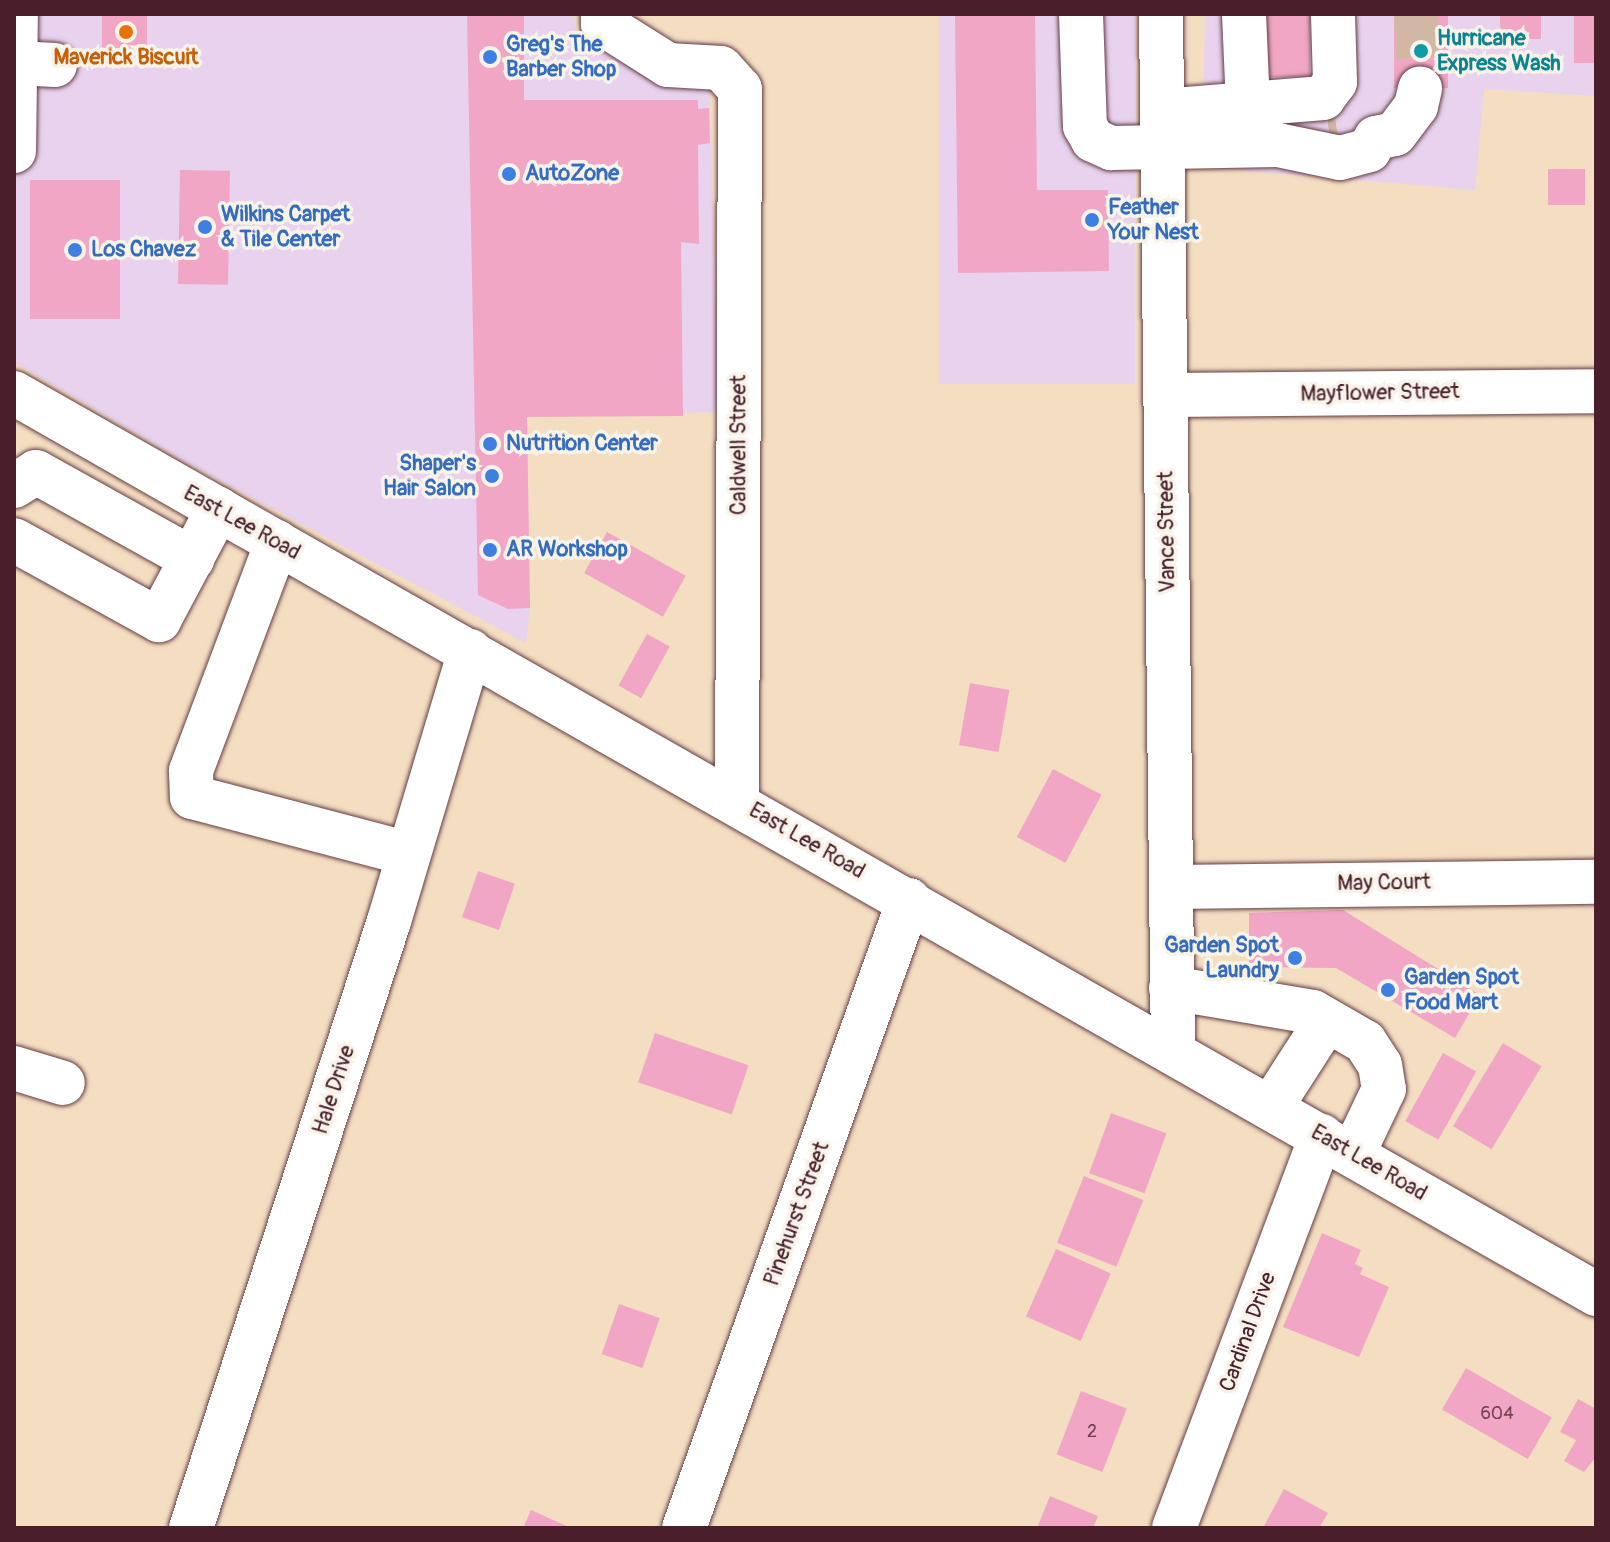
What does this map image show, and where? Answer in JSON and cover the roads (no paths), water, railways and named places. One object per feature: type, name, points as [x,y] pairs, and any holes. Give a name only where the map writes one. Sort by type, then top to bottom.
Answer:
[{"type":"street","points":[[14,151],[35,64],[16,14]]},
{"type":"street","name":"Caldwell Street","points":[[603,14],[603,24],[668,65],[721,68],[740,89],[737,800]]},
{"type":"street","points":[[1081,14],[1089,133],[1111,148],[1263,104],[1323,98],[1335,82],[1333,14]]},
{"type":"street","name":"Vance Street","points":[[1161,14],[1173,1050]]},
{"type":"street","points":[[1244,14],[1263,104],[1325,139]]},
{"type":"street","points":[[1162,131],[1325,139],[1395,134],[1416,106],[1420,88]]},
{"type":"street","name":"Mayflower Street","points":[[1165,395],[1596,391]]},
{"type":"street","name":"East Lee Road","points":[[14,393],[737,800],[1596,1294]]},
{"type":"street","points":[[74,428],[30,482],[192,559]]},
{"type":"street","points":[[14,540],[159,620],[218,509]]},
{"type":"street","points":[[277,542],[191,771],[192,797],[409,854]]},
{"type":"street","name":"Hale Drive","points":[[191,1528],[409,854],[470,651]]},
{"type":"street","name":"May Court","points":[[1172,887],[1596,882]]},
{"type":"street","name":"Pinehurst Street","points":[[684,1528],[909,900]]},
{"type":"street","name":"Cardinal Drive","points":[[1171,988],[1313,1012],[1365,1042],[1380,1065],[1384,1089],[1337,1145],[1174,1528]]},
{"type":"street","points":[[1271,1107],[1327,1020]]},
{"type":"street","points":[[14,1068],[63,1083]]},
{"type":"tunnel","points":[[1416,14],[1420,88]]},
{"type":"tunnel","points":[[1329,132],[1337,131]]},
{"type":"place","name":"Maverick Biscuit","points":[[126,32]]},
{"type":"place","name":"Hurricane Express Wash","points":[[1421,51]]},
{"type":"place","name":"Greg's The Barber Shop","points":[[490,57]]},
{"type":"place","name":"AutoZone","points":[[509,174]]},
{"type":"place","name":"Feather Your Nest","points":[[1092,220]]},
{"type":"place","name":"Wilkins Carpet & Tile Center","points":[[205,227]]},
{"type":"place","name":"Los Chavez","points":[[75,250]]},
{"type":"place","name":"Nutrition Center","points":[[490,444]]},
{"type":"place","name":"Shaper's Hair Salon","points":[[492,476]]},
{"type":"place","name":"AR Workshop","points":[[490,550]]},
{"type":"place","name":"Garden Spot Laundry","points":[[1295,958]]},
{"type":"place","name":"Garden Spot Food Mart","points":[[1388,990]]}]
